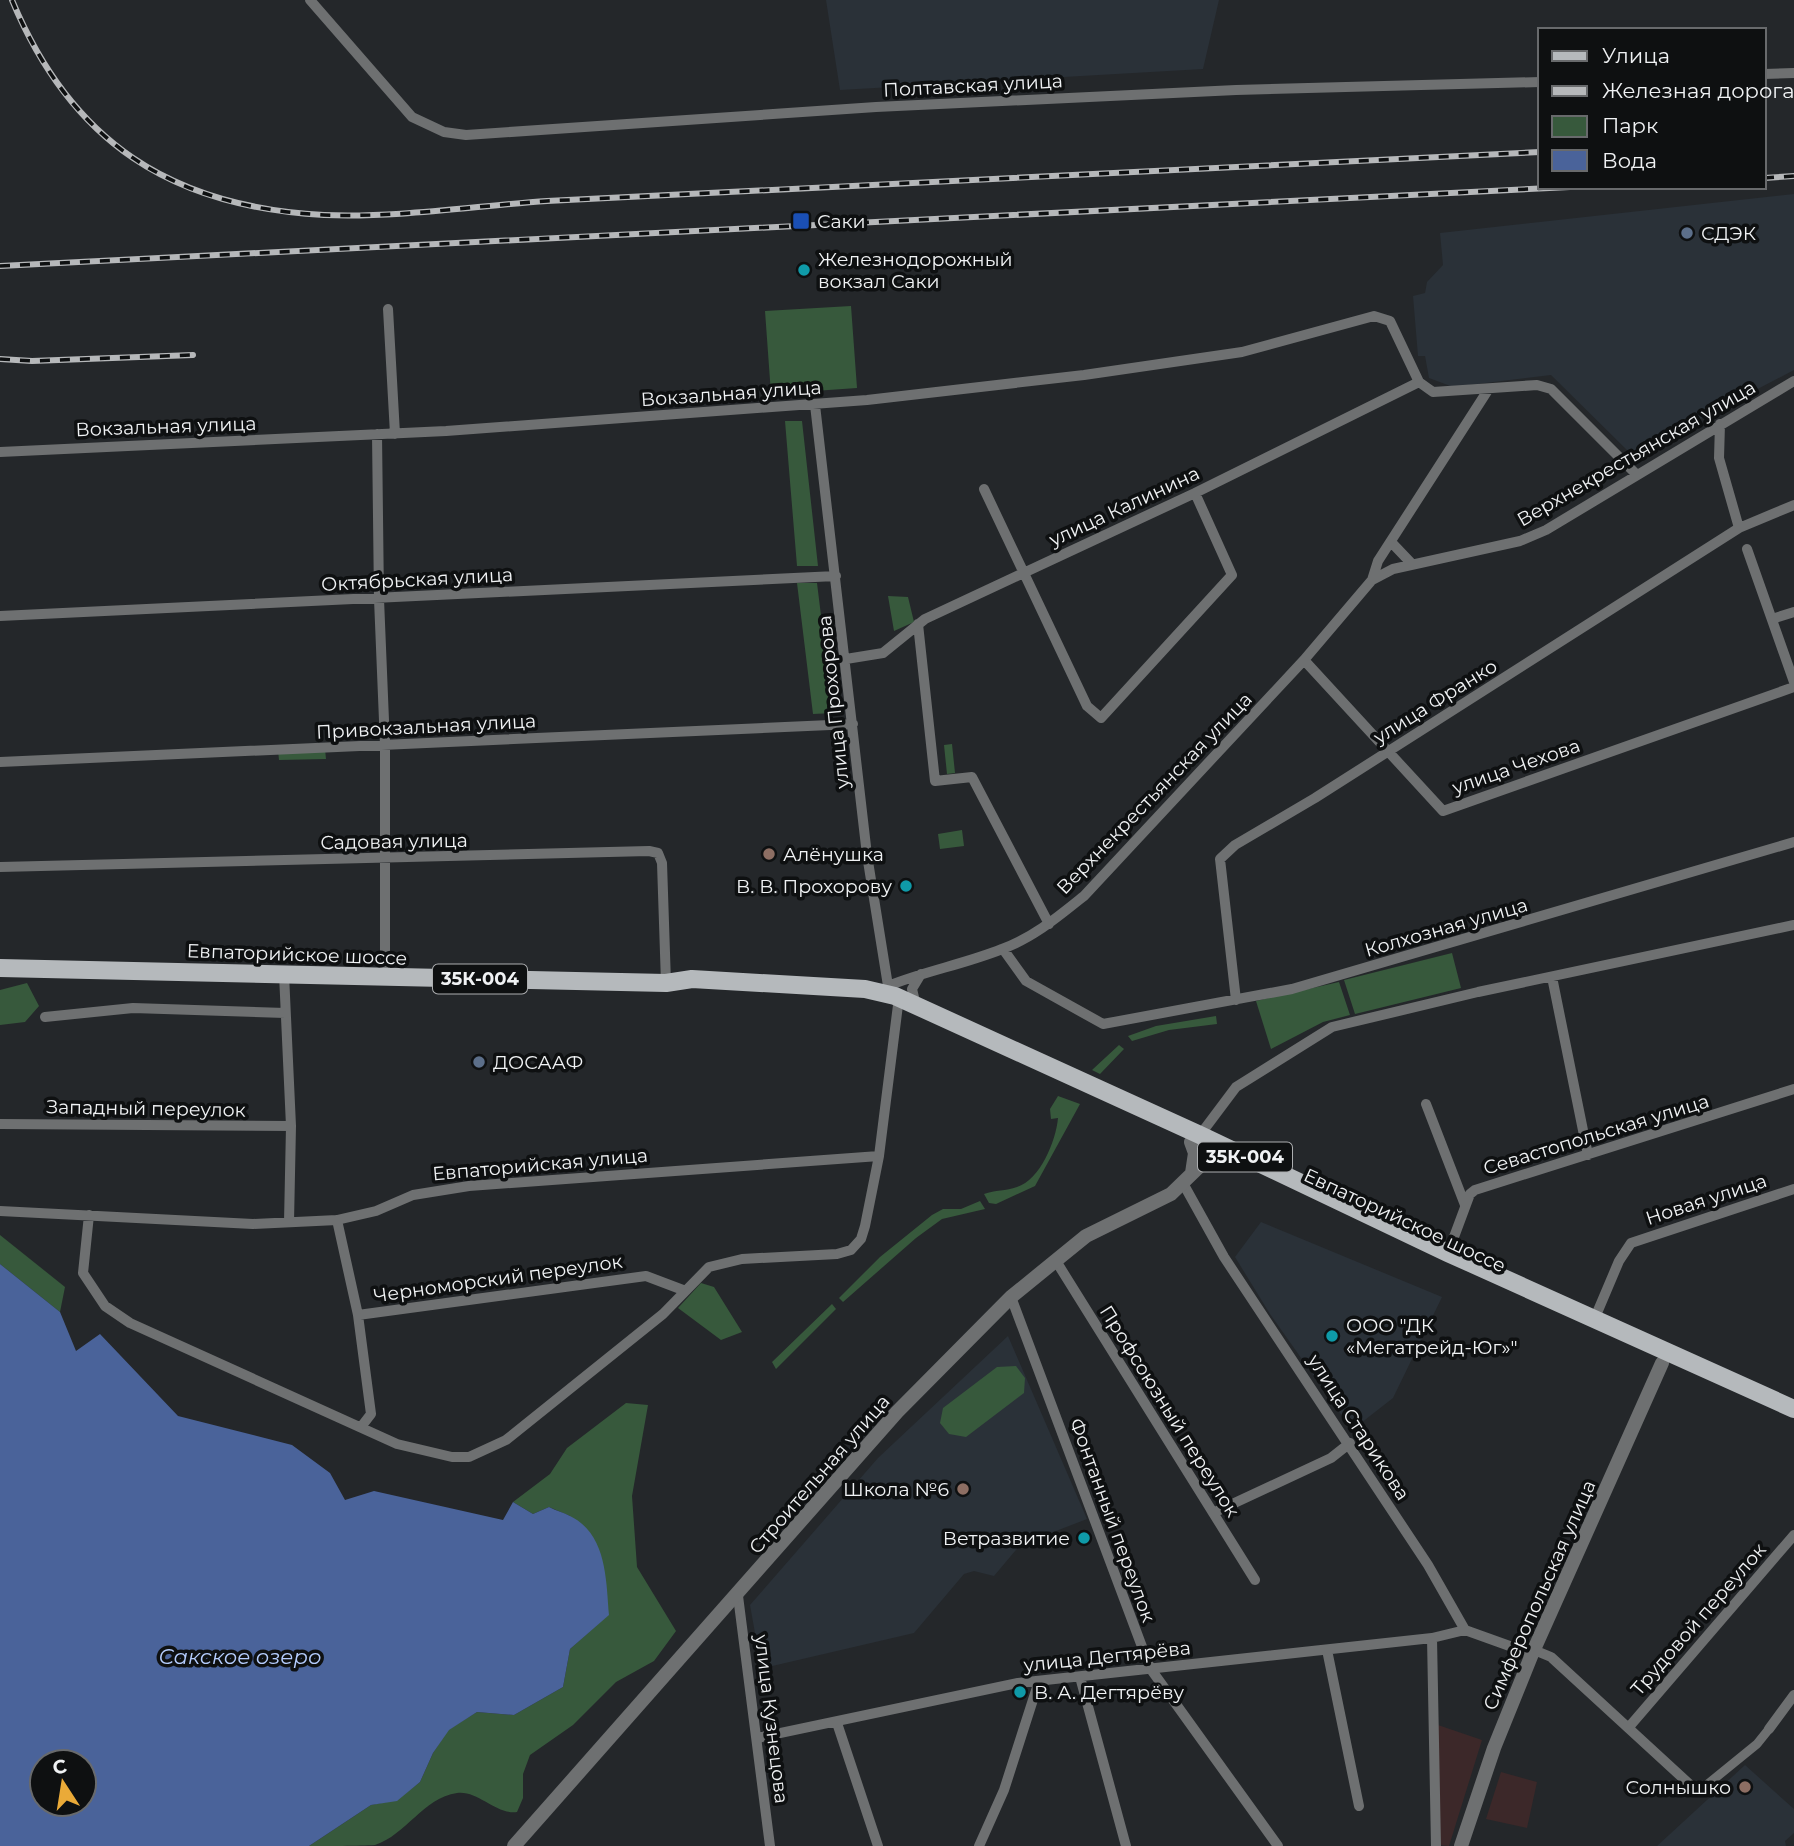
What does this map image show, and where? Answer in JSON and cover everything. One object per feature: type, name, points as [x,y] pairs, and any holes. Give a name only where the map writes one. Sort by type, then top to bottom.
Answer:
[{"type":"main road","name":"Евпаторийское шоссе","points":[[0,968],[671,983],[693,989],[898,998],[1196,1139],[1794,1409]]},
{"type":"main road","name":"Евпаторийское шоссе","points":[[1196,1139],[1220,1156],[1662,1363],[1794,1421]]},
{"type":"street","name":"Полтавская улица","points":[[310,0],[412,117],[444,132],[466,135],[889,107],[1236,90],[1538,82]]},
{"type":"street","points":[[1766,74],[1794,73]]},
{"type":"street","points":[[388,309],[395,433]]},
{"type":"street","name":"Вокзальная улица","points":[[0,452],[377,435],[815,405],[1084,375],[1242,352],[1374,316],[1390,321],[1419,382]]},
{"type":"street","name":"Верхнекрестьянская улица","points":[[1372,580],[1412,564],[1520,541],[1546,530],[1794,381]]},
{"type":"street","points":[[1419,382],[1433,392],[1537,385],[1551,389],[1637,475]]},
{"type":"street","name":"улица Калинина","points":[[846,659],[883,653],[918,624],[1195,493],[1419,382]]},
{"type":"street","name":"Верхнекрестьянская улица","points":[[898,998],[922,972],[1003,949],[1049,924],[1084,896],[1304,660],[1372,580],[1378,561],[1488,390]]},
{"type":"street","name":"улица Прохорова","points":[[815,405],[867,855],[898,998]]},
{"type":"street","points":[[1720,424],[1719,458],[1739,528]]},
{"type":"street","points":[[377,435],[379,599],[385,745],[385,977]]},
{"type":"street","points":[[1695,439],[1713,449],[1719,458]]},
{"type":"street","points":[[984,489],[1087,706],[1101,718],[1232,575],[1195,493]]},
{"type":"street","name":"улица Франко","points":[[1241,999],[1220,859],[1235,845],[1388,752],[1739,528],[1794,505]]},
{"type":"street","points":[[1392,543],[1412,564]]},
{"type":"street","points":[[1746,549],[1794,684]]},
{"type":"street","name":"Октябрьская улица","points":[[0,616],[836,576]]},
{"type":"street","points":[[1772,619],[1794,612]]},
{"type":"street","points":[[918,624],[935,781],[972,777],[1049,924]]},
{"type":"street","name":"улица Чехова","points":[[1304,660],[1443,811],[1794,684]]},
{"type":"street","name":"Привокзальная улица","points":[[0,762],[853,724]]},
{"type":"street","name":"Колхозная улица","points":[[1003,949],[1026,981],[1102,1024],[1292,989],[1794,842]]},
{"type":"street","name":"Садовая улица","points":[[0,867],[658,853],[662,863],[671,983]]},
{"type":"street","points":[[1188,1180],[1196,1139],[1236,1087],[1332,1027],[1794,925]]},
{"type":"street","points":[[89,1215],[82,1273],[105,1306],[130,1323],[397,1444],[452,1457],[469,1457],[506,1440],[663,1314],[702,1271],[723,1263],[837,1254],[851,1250],[861,1239],[865,1226],[879,1156],[898,998],[922,972]]},
{"type":"street","points":[[284,974],[291,1126],[289,1222]]},
{"type":"street","points":[[1552,977],[1588,1155]]},
{"type":"street","points":[[45,1017],[133,1009],[285,1013]]},
{"type":"street","name":"Севастопольская улица","points":[[1465,1205],[1475,1189],[1794,1090]]},
{"type":"street","points":[[1426,1104],[1465,1205],[1448,1254]]},
{"type":"street","name":"Западный переулок","points":[[0,1124],[291,1126]]},
{"type":"street","name":"Евпаторийская улица","points":[[0,1211],[253,1224],[337,1220],[376,1211],[413,1195],[469,1186],[879,1156]]},
{"type":"street","name":"Строительная улица","points":[[514,1846],[738,1596],[897,1412],[1011,1297],[1095,1231],[1158,1201],[1188,1180],[1203,1162],[1220,1156]]},
{"type":"street","name":"улица Старикова","points":[[1188,1180],[1229,1263],[1350,1443],[1428,1565],[1465,1630]]},
{"type":"street","name":"Новая улица","points":[[1594,1320],[1619,1261],[1630,1243],[1794,1189]]},
{"type":"street","points":[[337,1220],[358,1315],[371,1414],[361,1427]]},
{"type":"street","name":"Профсоюзный переулок","points":[[1056,1261],[1255,1580]]},
{"type":"street","name":"Черноморский переулок","points":[[358,1315],[646,1276],[683,1290]]},
{"type":"street","name":"Фонтанный переулок","points":[[1011,1297],[1150,1668],[1278,1846]]},
{"type":"street","name":"Симферопольская улица","points":[[1461,1846],[1494,1748],[1533,1652],[1662,1363]]},
{"type":"street","points":[[1213,1513],[1331,1458],[1350,1443]]},
{"type":"street","name":"Трудовой переулок","points":[[1629,1727],[1794,1535]]},
{"type":"street","name":"улица Кузнецова","points":[[738,1596],[770,1846]]},
{"type":"street","points":[[1465,1630],[1551,1657],[1698,1792],[1757,1744],[1794,1695]]},
{"type":"street","name":"улица Дегтярёва","points":[[757,1738],[1039,1681],[1432,1638],[1465,1630]]},
{"type":"street","points":[[1432,1638],[1436,1846]]},
{"type":"street","points":[[1327,1650],[1359,1806]]},
{"type":"street","points":[[1080,1677],[1126,1846]]},
{"type":"street","points":[[979,1846],[1004,1790],[1039,1681]]},
{"type":"street","points":[[837,1723],[878,1846]]},
{"type":"shaded area","points":[[826,0],[1219,0],[1203,69],[840,90]]},
{"type":"shaded area","points":[[1794,194],[1794,370],[1632,455],[1551,375],[1453,387],[1429,378],[1425,356],[1418,356],[1413,296],[1425,293],[1427,282],[1443,265],[1440,233]]},
{"type":"shaded area","points":[[1261,1222],[1442,1297],[1393,1398],[1352,1430],[1270,1314],[1235,1257]]},
{"type":"shaded area","name":"Школа №6","points":[[1008,1336],[1087,1519],[1020,1545],[994,1576],[974,1571],[964,1574],[914,1633],[768,1667],[755,1633],[750,1605],[878,1458]]},
{"type":"shaded area","points":[[1438,1725],[1482,1740],[1449,1846],[1439,1845]]},
{"type":"shaded area","name":"Солнышко","points":[[1745,1765],[1794,1809],[1794,1833],[1785,1841],[1786,1846],[1657,1846]]},
{"type":"shaded area","points":[[1501,1772],[1537,1782],[1527,1828],[1486,1819]]},
{"type":"green space","points":[[851,306],[857,388],[771,394],[765,311]]},
{"type":"green space","points":[[785,421],[802,421],[818,566],[797,566]]},
{"type":"green space","points":[[797,583],[817,583],[833,713],[813,714]]},
{"type":"green space","points":[[888,596],[908,597],[914,622],[894,631]]},
{"type":"green space","points":[[952,744],[955,773],[947,774],[944,745]]},
{"type":"green space","points":[[325,749],[326,759],[279,760],[278,750]]},
{"type":"green space","points":[[962,830],[964,846],[940,849],[938,834]]},
{"type":"green space","points":[[1452,953],[1461,988],[1355,1014],[1344,980]]},
{"type":"green space","points":[[1339,982],[1350,1015],[1323,1022],[1271,1049],[1256,1001]]},
{"type":"green space","points":[[27,983],[39,1006],[25,1022],[0,1025],[0,990]]},
{"type":"green space","points":[[1216,1016],[1217,1024],[1169,1030],[1132,1041],[1128,1036],[1156,1026]]},
{"type":"green space","points":[[1119,1045],[1124,1049],[1100,1074],[1092,1070]]},
{"type":"green space","points":[[1058,1096],[1080,1104],[1035,1186],[996,1204],[989,1203],[984,1194],[1017,1187],[1040,1168],[1057,1127],[1058,1118],[1051,1119],[1050,1109]]},
{"type":"green space","points":[[980,1201],[985,1209],[942,1219],[916,1238],[843,1302],[839,1298],[880,1257],[932,1215],[943,1209],[961,1209]]},
{"type":"green space","points":[[0,1235],[65,1287],[60,1312],[0,1264]]},
{"type":"green space","points":[[701,1283],[714,1287],[742,1332],[721,1340],[678,1308]]},
{"type":"green space","points":[[832,1304],[836,1309],[776,1369],[772,1362]]},
{"type":"green space","points":[[1016,1366],[1025,1378],[1024,1393],[966,1437],[949,1434],[940,1423],[943,1408],[997,1367]]},
{"type":"green space","points":[[626,1403],[648,1405],[632,1496],[637,1567],[676,1631],[654,1661],[616,1682],[573,1725],[530,1755],[523,1774],[523,1798],[517,1812],[502,1810],[472,1795],[457,1793],[434,1802],[396,1833],[375,1845],[309,1846],[371,1805],[397,1800],[420,1782],[433,1753],[448,1730],[477,1712],[514,1715],[563,1687],[570,1649],[608,1615],[570,1516],[549,1507],[533,1514],[513,1502],[550,1474],[567,1448]]},
{"type":"water","name":"Сакское озеро","points":[[0,1264],[60,1312],[76,1351],[100,1334],[178,1416],[292,1445],[330,1473],[345,1500],[374,1491],[503,1520],[513,1502],[533,1514],[549,1507],[582,1524],[598,1546],[605,1573],[609,1615],[570,1649],[563,1687],[514,1715],[477,1712],[449,1730],[433,1753],[420,1782],[397,1801],[371,1805],[309,1846],[0,1846]]},
{"type":"railway","points":[[12,0],[36,50],[64,92],[96,128],[133,158],[174,181],[219,198],[269,209],[324,215],[380,215],[547,201],[1538,152]]},
{"type":"railway","points":[[1766,178],[1794,176]]},
{"type":"railway","points":[[0,266],[1538,189]]},
{"type":"railway","points":[[0,359],[32,361],[193,355]]},
{"type":"place","name":"Саки","points":[[801,221]]},
{"type":"place","name":"СДЭК","points":[[1687,233]]},
{"type":"place","name":"Железнодорожный вокзал Саки","points":[[804,270]]},
{"type":"place","name":"Алёнушка","points":[[769,854]]},
{"type":"place","name":"В. В. Прохорову","points":[[906,886]]},
{"type":"place","name":"ДОСААФ","points":[[479,1062]]},
{"type":"place","name":"ООО \"ДК «Мегатрейд-Юг»\"","points":[[1332,1336]]},
{"type":"place","name":"Школа №6","points":[[963,1489]]},
{"type":"place","name":"Ветразвитие","points":[[1084,1538]]},
{"type":"place","name":"В. А. Дегтярёву","points":[[1020,1692]]},
{"type":"place","name":"Солнышко","points":[[1745,1787]]}]
